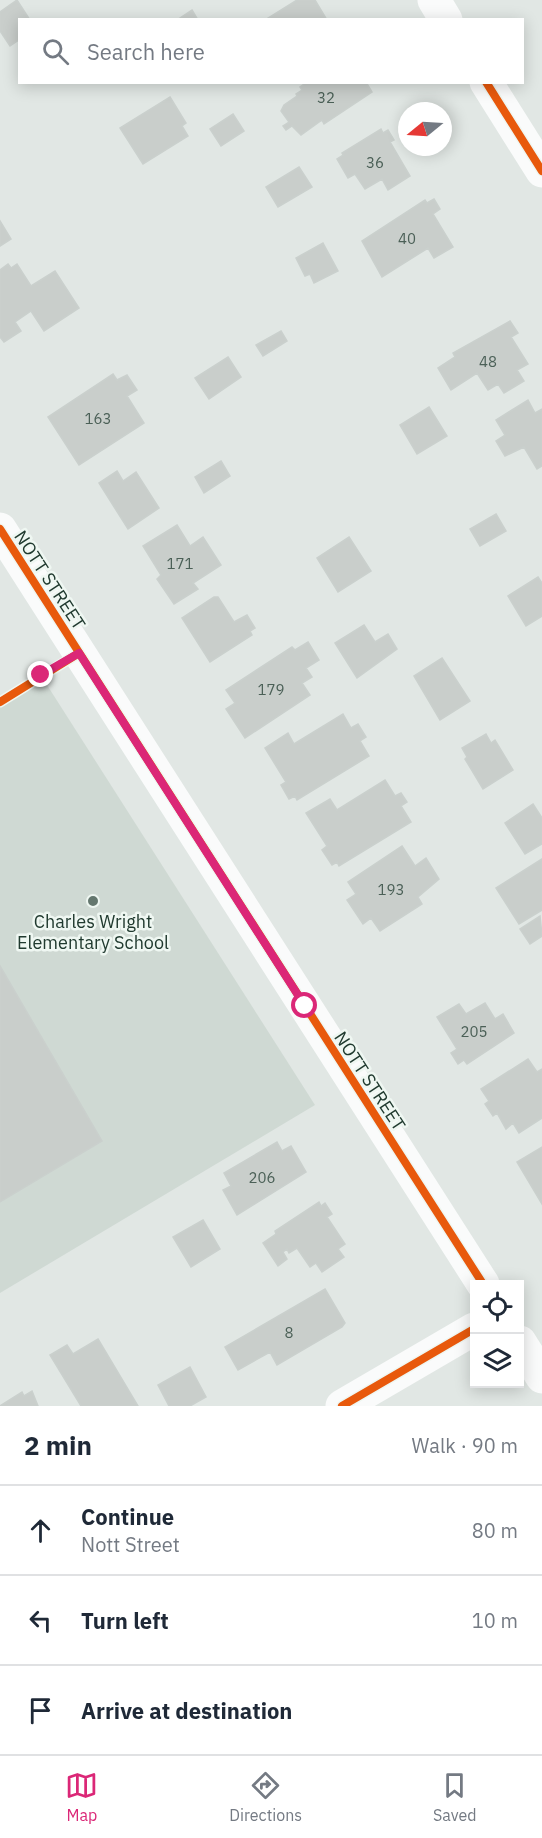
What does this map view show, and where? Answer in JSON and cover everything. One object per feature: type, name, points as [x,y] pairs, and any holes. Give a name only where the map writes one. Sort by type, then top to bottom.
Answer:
[{"type":"street","points":[[434,0],[445,18]]},
{"type":"street","points":[[487,84],[539,160]]},
{"type":"street","name":"NOTT STREET","points":[[0,529],[480,1280]]},
{"type":"street","points":[[342,1406],[470,1331]]},
{"type":"street","points":[[524,1350],[542,1377]]},
{"type":"shaded area","name":"Charles Wright Elementary School","points":[[40,674],[315,1105],[0,1293],[0,698]]},
{"type":"building","points":[[17,0],[29,18],[18,18],[18,40],[10,46],[0,31],[0,12]]},
{"type":"building","points":[[297,0],[315,0],[326,18],[268,18]]},
{"type":"building","points":[[192,10],[197,18],[180,18]]},
{"type":"building","points":[[304,84],[367,84],[372,92],[324,124],[322,120],[301,135],[292,126],[286,130],[283,126],[289,122],[281,111],[284,105],[302,90],[300,87]]},
{"type":"building","points":[[170,97],[186,123],[182,126],[188,136],[143,164],[120,128]]},
{"type":"building","points":[[233,114],[244,131],[221,146],[210,129]]},
{"type":"building","points":[[381,129],[383,133],[388,130],[394,140],[390,142],[410,176],[388,190],[382,179],[365,189],[355,174],[348,178],[337,159],[343,155],[342,153]]},
{"type":"building","points":[[299,167],[312,187],[278,207],[266,187]]},
{"type":"building","points":[[434,199],[440,209],[433,214],[453,247],[434,258],[428,248],[382,277],[362,241],[425,200],[427,203]]},
{"type":"building","points":[[0,221],[11,239],[0,246]]},
{"type":"building","points":[[323,243],[338,271],[314,283],[310,274],[305,276],[296,258]]},
{"type":"building","points":[[8,264],[11,268],[17,264],[31,286],[55,271],[79,308],[44,331],[31,311],[15,322],[21,331],[4,342],[0,337],[0,270]]},
{"type":"building","points":[[510,321],[518,333],[511,337],[528,364],[517,370],[524,381],[504,393],[498,384],[488,390],[477,373],[451,390],[438,368],[455,357],[453,353]]},
{"type":"building","points":[[281,331],[287,341],[263,356],[256,345]]},
{"type":"building","points":[[228,357],[241,377],[209,399],[195,378]]},
{"type":"building","points":[[113,374],[117,380],[127,375],[137,390],[127,396],[144,423],[79,465],[48,417]]},
{"type":"building","points":[[528,400],[535,413],[542,409],[542,466],[537,469],[524,447],[505,456],[496,441],[505,435],[496,420]]},
{"type":"building","points":[[429,407],[447,436],[417,454],[400,425]]},
{"type":"building","points":[[221,461],[230,476],[204,493],[195,477]]},
{"type":"building","points":[[117,471],[123,481],[136,472],[159,508],[128,529],[99,483]]},
{"type":"building","points":[[496,514],[506,531],[480,546],[470,529]]},
{"type":"building","points":[[177,525],[190,546],[203,537],[221,565],[193,583],[198,589],[174,604],[157,579],[161,575],[143,546]]},
{"type":"building","points":[[349,537],[371,571],[338,592],[317,558]]},
{"type":"building","points":[[538,577],[542,583],[542,616],[526,626],[508,596]]},
{"type":"building","points":[[214,597],[218,597],[234,622],[247,615],[255,628],[250,631],[252,635],[210,662],[182,618]]},
{"type":"building","points":[[364,625],[375,642],[388,634],[397,649],[357,678],[335,643]]},
{"type":"building","points":[[308,642],[319,660],[306,668],[312,677],[302,683],[310,695],[245,738],[226,709],[235,703],[226,690],[292,647],[295,650]]},
{"type":"building","points":[[442,658],[470,701],[440,720],[414,676]]},
{"type":"building","points":[[343,714],[351,728],[358,724],[366,737],[360,741],[369,756],[297,800],[295,796],[289,799],[281,785],[286,782],[265,748],[288,733],[294,744]]},
{"type":"building","points":[[486,734],[491,743],[495,740],[513,770],[483,789],[465,759],[467,757],[462,748]]},
{"type":"building","points":[[385,780],[395,796],[401,793],[407,802],[401,806],[411,822],[339,866],[337,862],[332,865],[322,850],[327,846],[306,813],[330,799],[337,810]]},
{"type":"building","points":[[533,804],[542,818],[542,844],[525,854],[505,823]]},
{"type":"building","points":[[402,846],[415,866],[426,858],[439,879],[418,897],[422,904],[380,931],[371,918],[363,924],[347,900],[356,894],[348,882]]},
{"type":"building","points":[[542,859],[542,910],[519,924],[496,888]]},
{"type":"building","points":[[540,916],[542,936],[530,944],[520,929]]},
{"type":"building","points":[[0,966],[102,1141],[0,1202]]},
{"type":"building","points":[[485,1003],[495,1019],[503,1014],[514,1033],[467,1064],[464,1060],[458,1064],[451,1053],[457,1049],[437,1017],[459,1004],[466,1014]]},
{"type":"building","points":[[528,1059],[537,1072],[542,1069],[542,1118],[519,1133],[513,1123],[506,1129],[497,1113],[493,1116],[485,1104],[489,1101],[481,1089]]},
{"type":"building","points":[[277,1142],[282,1151],[291,1146],[306,1172],[237,1215],[223,1190],[231,1186],[224,1173]]},
{"type":"building","points":[[542,1147],[542,1204],[517,1162]]},
{"type":"building","points":[[319,1202],[321,1206],[325,1203],[332,1214],[327,1217],[345,1244],[338,1249],[344,1257],[322,1272],[316,1263],[310,1267],[297,1248],[289,1253],[287,1249],[283,1252],[287,1259],[278,1266],[263,1243],[276,1234],[275,1231]]},
{"type":"building","points":[[203,1220],[220,1249],[191,1267],[173,1237]]},
{"type":"building","points":[[325,1289],[345,1323],[342,1327],[277,1365],[270,1352],[238,1370],[225,1347]]},
{"type":"building","points":[[98,1339],[138,1406],[81,1406],[50,1355],[67,1345],[73,1354]]},
{"type":"building","points":[[190,1367],[206,1397],[190,1406],[169,1406],[158,1385]]},
{"type":"building","points":[[32,1391],[38,1406],[0,1406],[22,1392],[24,1396]]},
{"type":"cycle path","points":[[487,84],[542,171]]},
{"type":"cycle path","points":[[0,529],[480,1280]]},
{"type":"cycle path","points":[[0,702],[79,653]]},
{"type":"cycle path","points":[[342,1406],[470,1331]]},
{"type":"place","name":"Charles Wright Elementary School","points":[[93,901]]},
{"type":"route","points":[[41,675],[79,653],[305,1006]]}]
